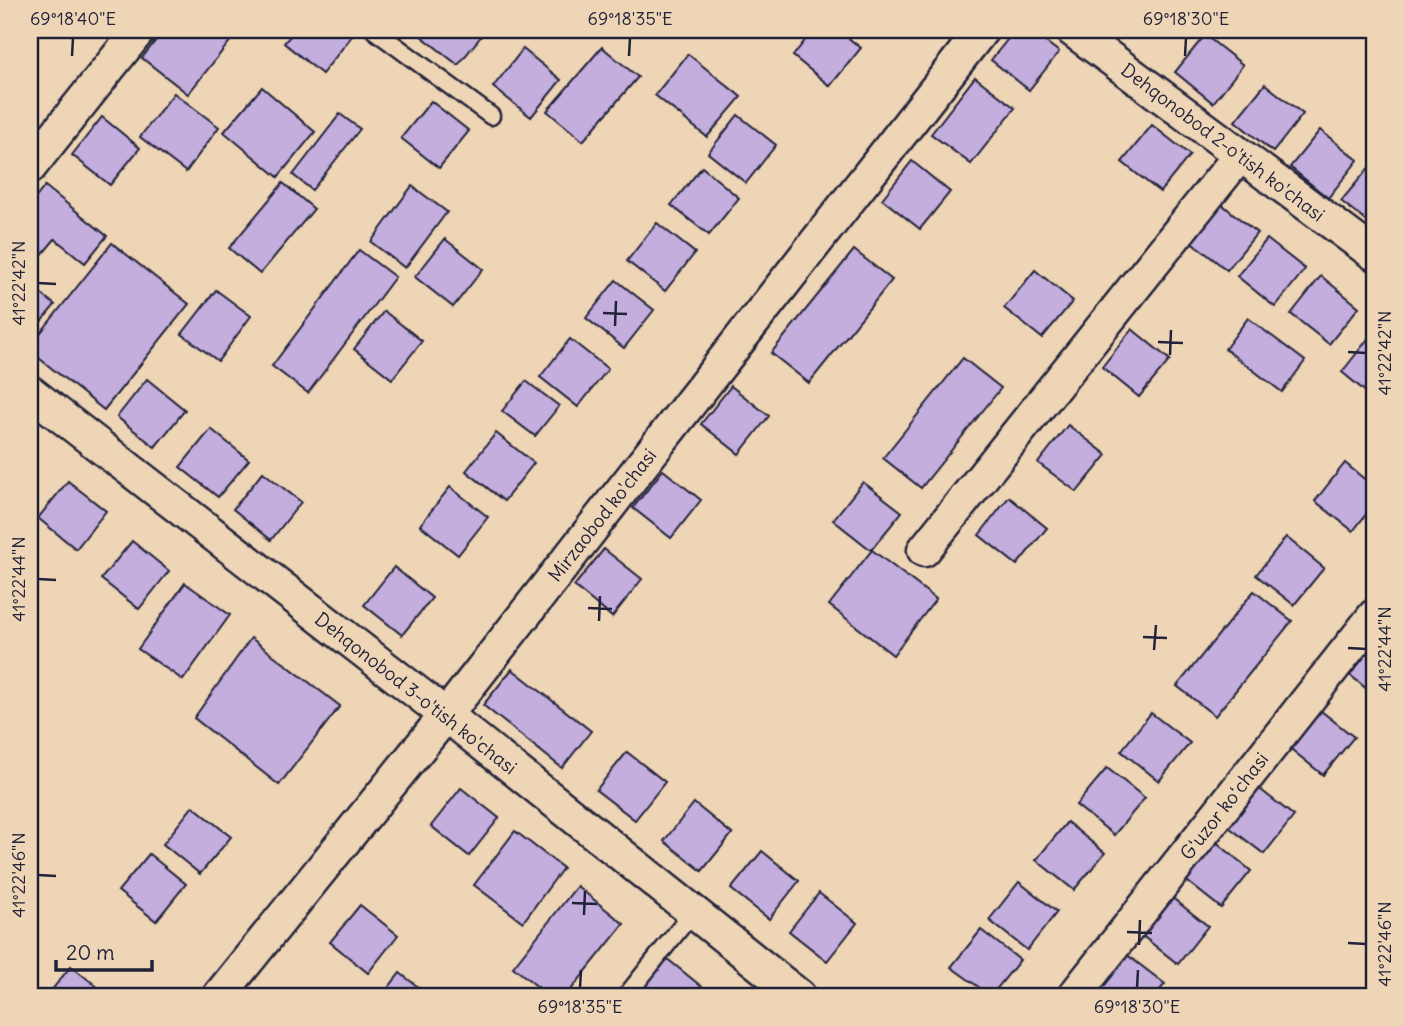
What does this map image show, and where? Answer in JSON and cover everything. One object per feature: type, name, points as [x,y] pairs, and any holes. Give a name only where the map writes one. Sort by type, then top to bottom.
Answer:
[{"type":"street","points":[[30,167],[139,30]]},
{"type":"street","name":"Mirzaobod ko'chasi","points":[[219,996],[446,715],[982,30]]},
{"type":"street","name":"Dehqonobod 2-o'tish ko'chasi","points":[[1072,30],[1374,254]]},
{"type":"street","points":[[924,550],[1241,155]]},
{"type":"street","name":"Dehqonobod 3-o'tish ko'chasi","points":[[30,392],[446,715],[799,996]]},
{"type":"street","name":"Gʻuzor koʻchasi","points":[[1074,996],[1374,616]]},
{"type":"lane","points":[[374,30],[491,116]]},
{"type":"lane","points":[[626,996],[693,912]]},
{"type":"building","points":[[164,30],[239,30],[188,94],[142,58]]},
{"type":"building","points":[[295,30],[344,30],[352,36],[322,74],[284,43]]},
{"type":"building","points":[[424,30],[486,30],[458,65],[420,35]]},
{"type":"building","points":[[813,30],[838,30],[861,48],[830,86],[793,56]]},
{"type":"building","points":[[1015,30],[1030,30],[1059,52],[1029,90],[991,60]]},
{"type":"building","points":[[1205,35],[1243,65],[1213,103],[1175,72]]},
{"type":"building","points":[[602,47],[638,77],[583,141],[547,111]]},
{"type":"building","points":[[523,49],[561,80],[531,117],[493,87]]},
{"type":"building","points":[[688,54],[741,97],[707,137],[655,95]]},
{"type":"building","points":[[975,77],[1015,108],[971,164],[931,134]]},
{"type":"building","points":[[1265,84],[1303,114],[1273,152],[1235,121]]},
{"type":"building","points":[[262,87],[315,132],[278,177],[224,132]]},
{"type":"building","points":[[174,93],[219,127],[186,172],[140,137]]},
{"type":"building","points":[[431,101],[469,131],[439,168],[401,138]]},
{"type":"building","points":[[340,114],[360,129],[312,190],[293,175]]},
{"type":"building","points":[[738,115],[776,145],[746,183],[708,153]]},
{"type":"building","points":[[102,117],[140,148],[110,185],[72,155]]},
{"type":"building","points":[[1152,125],[1190,155],[1160,192],[1122,162]]},
{"type":"building","points":[[1320,130],[1358,160],[1328,198],[1290,167]]},
{"type":"building","points":[[912,161],[950,192],[920,229],[882,199]]},
{"type":"building","points":[[1372,164],[1374,166],[1374,227],[1341,201]]},
{"type":"building","points":[[702,167],[739,198],[709,235],[671,205]]},
{"type":"building","points":[[283,183],[314,209],[260,274],[229,248]]},
{"type":"building","points":[[45,186],[107,236],[85,263],[55,239],[30,269],[30,205]]},
{"type":"building","points":[[412,186],[447,212],[405,268],[371,242]]},
{"type":"building","points":[[1219,202],[1257,233],[1227,270],[1189,240]]},
{"type":"building","points":[[657,223],[695,253],[665,291],[627,261]]},
{"type":"building","points":[[445,239],[483,269],[453,307],[415,277]]},
{"type":"building","points":[[1267,239],[1305,269],[1275,307],[1237,276]]},
{"type":"building","points":[[112,243],[189,304],[104,410],[30,351],[30,346]]},
{"type":"building","points":[[359,250],[395,277],[308,393],[272,366]]},
{"type":"building","points":[[854,250],[892,280],[809,383],[771,353]]},
{"type":"building","points":[[1035,270],[1073,301],[1042,338],[1004,308]]},
{"type":"building","points":[[1321,276],[1359,307],[1329,344],[1291,314]]},
{"type":"building","points":[[616,280],[654,310],[624,348],[586,318]]},
{"type":"building","points":[[30,285],[55,305],[30,335]]},
{"type":"building","points":[[216,290],[251,316],[218,361],[182,334]]},
{"type":"building","points":[[384,311],[422,341],[392,379],[354,349]]},
{"type":"building","points":[[1248,318],[1305,361],[1282,392],[1225,349]]},
{"type":"building","points":[[1132,329],[1170,360],[1139,397],[1102,367]]},
{"type":"building","points":[[1371,335],[1374,338],[1374,382],[1366,392],[1342,372]]},
{"type":"building","points":[[570,339],[608,369],[578,407],[540,377]]},
{"type":"building","points":[[963,358],[1001,388],[921,488],[883,458]]},
{"type":"building","points":[[147,379],[185,410],[155,447],[117,417]]},
{"type":"building","points":[[526,381],[559,406],[535,436],[502,411]]},
{"type":"building","points":[[731,386],[769,416],[739,454],[701,424]]},
{"type":"building","points":[[1068,425],[1107,455],[1077,492],[1038,463]]},
{"type":"building","points":[[211,429],[249,460],[218,497],[180,467]]},
{"type":"building","points":[[496,433],[534,463],[504,501],[466,471]]},
{"type":"building","points":[[1345,463],[1374,487],[1374,504],[1353,531],[1315,501]]},
{"type":"building","points":[[663,470],[701,500],[671,538],[633,508]]},
{"type":"building","points":[[263,472],[301,502],[271,540],[233,509]]},
{"type":"building","points":[[68,481],[106,511],[76,549],[38,518]]},
{"type":"building","points":[[863,482],[902,512],[871,550],[833,520]]},
{"type":"building","points":[[450,487],[488,517],[458,555],[420,525]]},
{"type":"building","points":[[1009,497],[1047,528],[1017,565],[979,535]]},
{"type":"building","points":[[1286,537],[1324,568],[1294,605],[1256,575]]},
{"type":"building","points":[[132,541],[169,571],[139,609],[101,579]]},
{"type":"building","points":[[604,549],[642,579],[612,617],[574,586]]},
{"type":"building","points":[[872,550],[936,599],[893,655],[829,605]]},
{"type":"building","points":[[394,567],[432,598],[402,635],[364,605]]},
{"type":"building","points":[[185,583],[230,615],[183,680],[138,649]]},
{"type":"building","points":[[1254,591],[1292,621],[1215,716],[1177,686]]},
{"type":"building","points":[[251,638],[340,706],[279,785],[194,718]]},
{"type":"building","points":[[1374,645],[1374,695],[1350,675]]},
{"type":"building","points":[[512,669],[591,731],[562,768],[483,705]]},
{"type":"building","points":[[1316,707],[1354,737],[1323,775],[1286,745]]},
{"type":"building","points":[[1151,713],[1190,743],[1159,781],[1121,751]]},
{"type":"building","points":[[627,752],[665,782],[635,820],[596,790]]},
{"type":"building","points":[[1107,768],[1145,798],[1114,835],[1076,805]]},
{"type":"building","points":[[1256,786],[1294,816],[1264,854],[1225,824]]},
{"type":"building","points":[[461,788],[499,818],[469,856],[431,826]]},
{"type":"building","points":[[694,803],[732,834],[702,871],[664,841]]},
{"type":"building","points":[[193,806],[231,837],[200,874],[163,844]]},
{"type":"building","points":[[1067,822],[1105,853],[1074,890],[1036,860]]},
{"type":"building","points":[[515,831],[563,868],[523,922],[474,885]]},
{"type":"building","points":[[1214,840],[1251,871],[1221,908],[1183,878]]},
{"type":"building","points":[[762,851],[799,881],[769,919],[731,889]]},
{"type":"building","points":[[149,854],[186,884],[156,921],[118,891]]},
{"type":"building","points":[[1019,882],[1057,912],[1027,950],[989,920]]},
{"type":"building","points":[[577,886],[624,924],[566,996],[549,996],[513,967]]},
{"type":"building","points":[[819,893],[857,923],[827,961],[789,931]]},
{"type":"building","points":[[1170,896],[1208,926],[1178,964],[1140,934]]},
{"type":"building","points":[[360,905],[398,935],[368,973],[330,942]]},
{"type":"building","points":[[981,930],[1020,960],[991,996],[951,967]]},
{"type":"building","points":[[1126,954],[1165,984],[1155,996],[1102,996],[1096,992]]},
{"type":"building","points":[[665,957],[702,987],[695,996],[634,994]]},
{"type":"building","points":[[71,966],[109,996],[47,996]]},
{"type":"building","points":[[400,973],[430,996],[382,996]]}]
